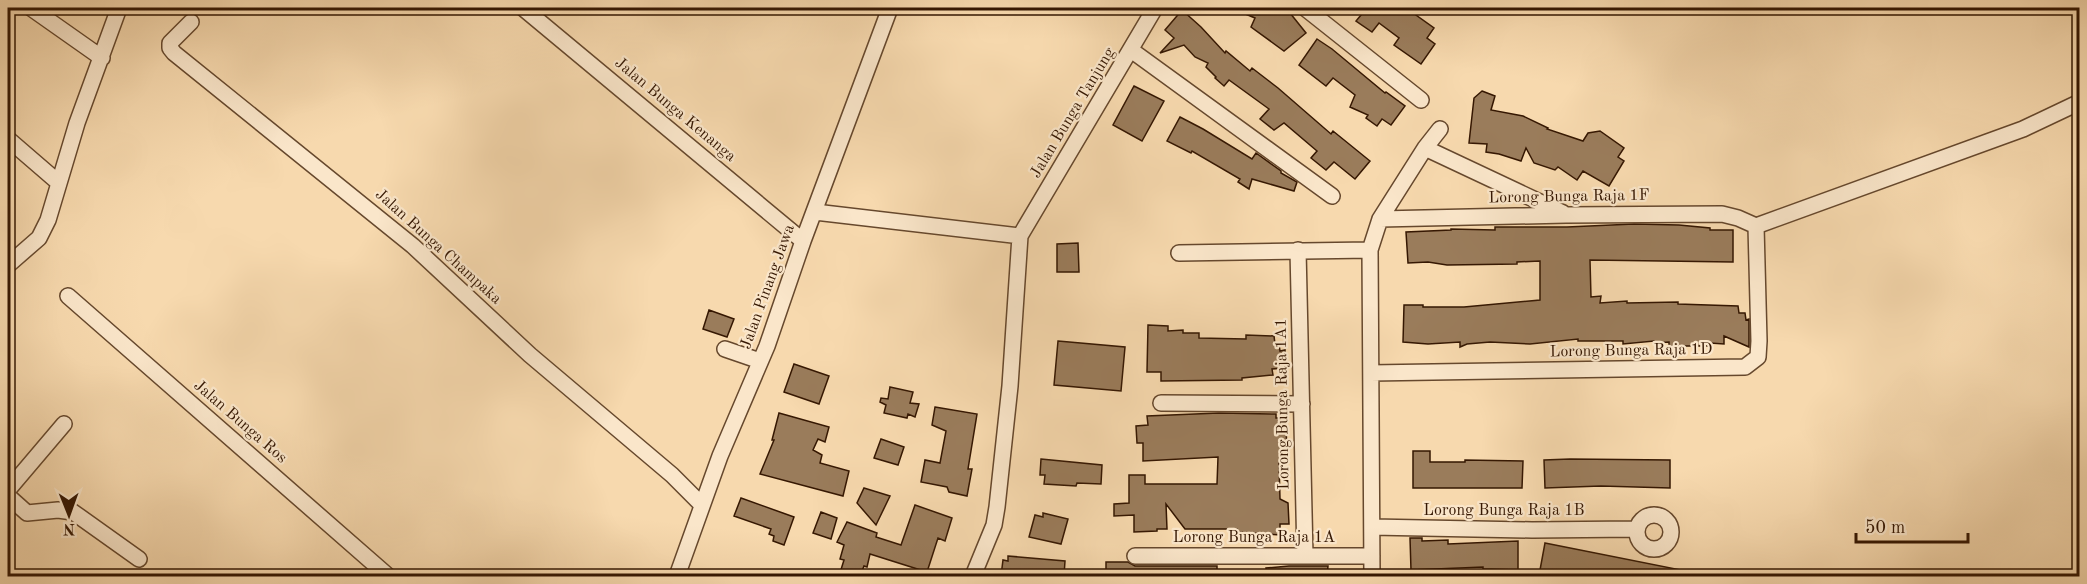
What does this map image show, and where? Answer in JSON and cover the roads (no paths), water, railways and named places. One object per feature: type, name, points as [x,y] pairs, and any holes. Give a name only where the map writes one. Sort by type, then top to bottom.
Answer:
[{"type":"street","points":[[31,8],[102,58]]},
{"type":"street","points":[[8,265],[39,238],[48,220],[77,123],[119,8]]},
{"type":"street","name":"Jalan Bunga Kenanga","points":[[523,8],[541,13],[803,241]]},
{"type":"street","name":"Jalan Pinang Jawa","points":[[677,576],[720,456],[760,361],[890,8]]},
{"type":"street","name":"Jalan Bunga Tanjung","points":[[1020,236],[1155,8]]},
{"type":"street","points":[[1305,8],[1421,100]]},
{"type":"street","name":"Jalan Bunga Champaka","points":[[191,22],[170,44],[174,52],[413,246],[530,355],[672,476],[702,505]]},
{"type":"street","points":[[1131,50],[1332,196]]},
{"type":"street","points":[[1756,226],[2024,129],[2079,102]]},
{"type":"street","points":[[1372,576],[1370,250],[1380,219],[1425,148],[1440,129]]},
{"type":"street","points":[[8,139],[59,183]]},
{"type":"street","points":[[1425,148],[1566,215]]},
{"type":"street","points":[[815,212],[1020,236],[1010,386],[997,507],[994,525],[973,576]]},
{"type":"street","name":"Lorong Bunga Raja 1F","points":[[1380,219],[1722,214],[1756,226]]},
{"type":"street","name":"Lorong Bunga Raja 1D","points":[[1371,373],[1746,367],[1758,357],[1756,226]]},
{"type":"street","name":"Lorong Bunga Raja 1A1","points":[[1298,250],[1305,556]]},
{"type":"street","points":[[1179,253],[1370,250]]},
{"type":"street","name":"Jalan Bunga Ros","points":[[68,296],[388,576]]},
{"type":"street","points":[[725,349],[760,361]]},
{"type":"street","points":[[1161,403],[1302,404]]},
{"type":"street","points":[[8,490],[64,424]]},
{"type":"street","points":[[8,496],[27,513],[58,510],[73,512],[140,559]]},
{"type":"street","name":"Lorong Bunga Raja 1B","points":[[1372,527],[1636,529]]},
{"type":"street","name":"Lorong Bunga Raja 1A","points":[[1135,556],[1372,556]]}]
